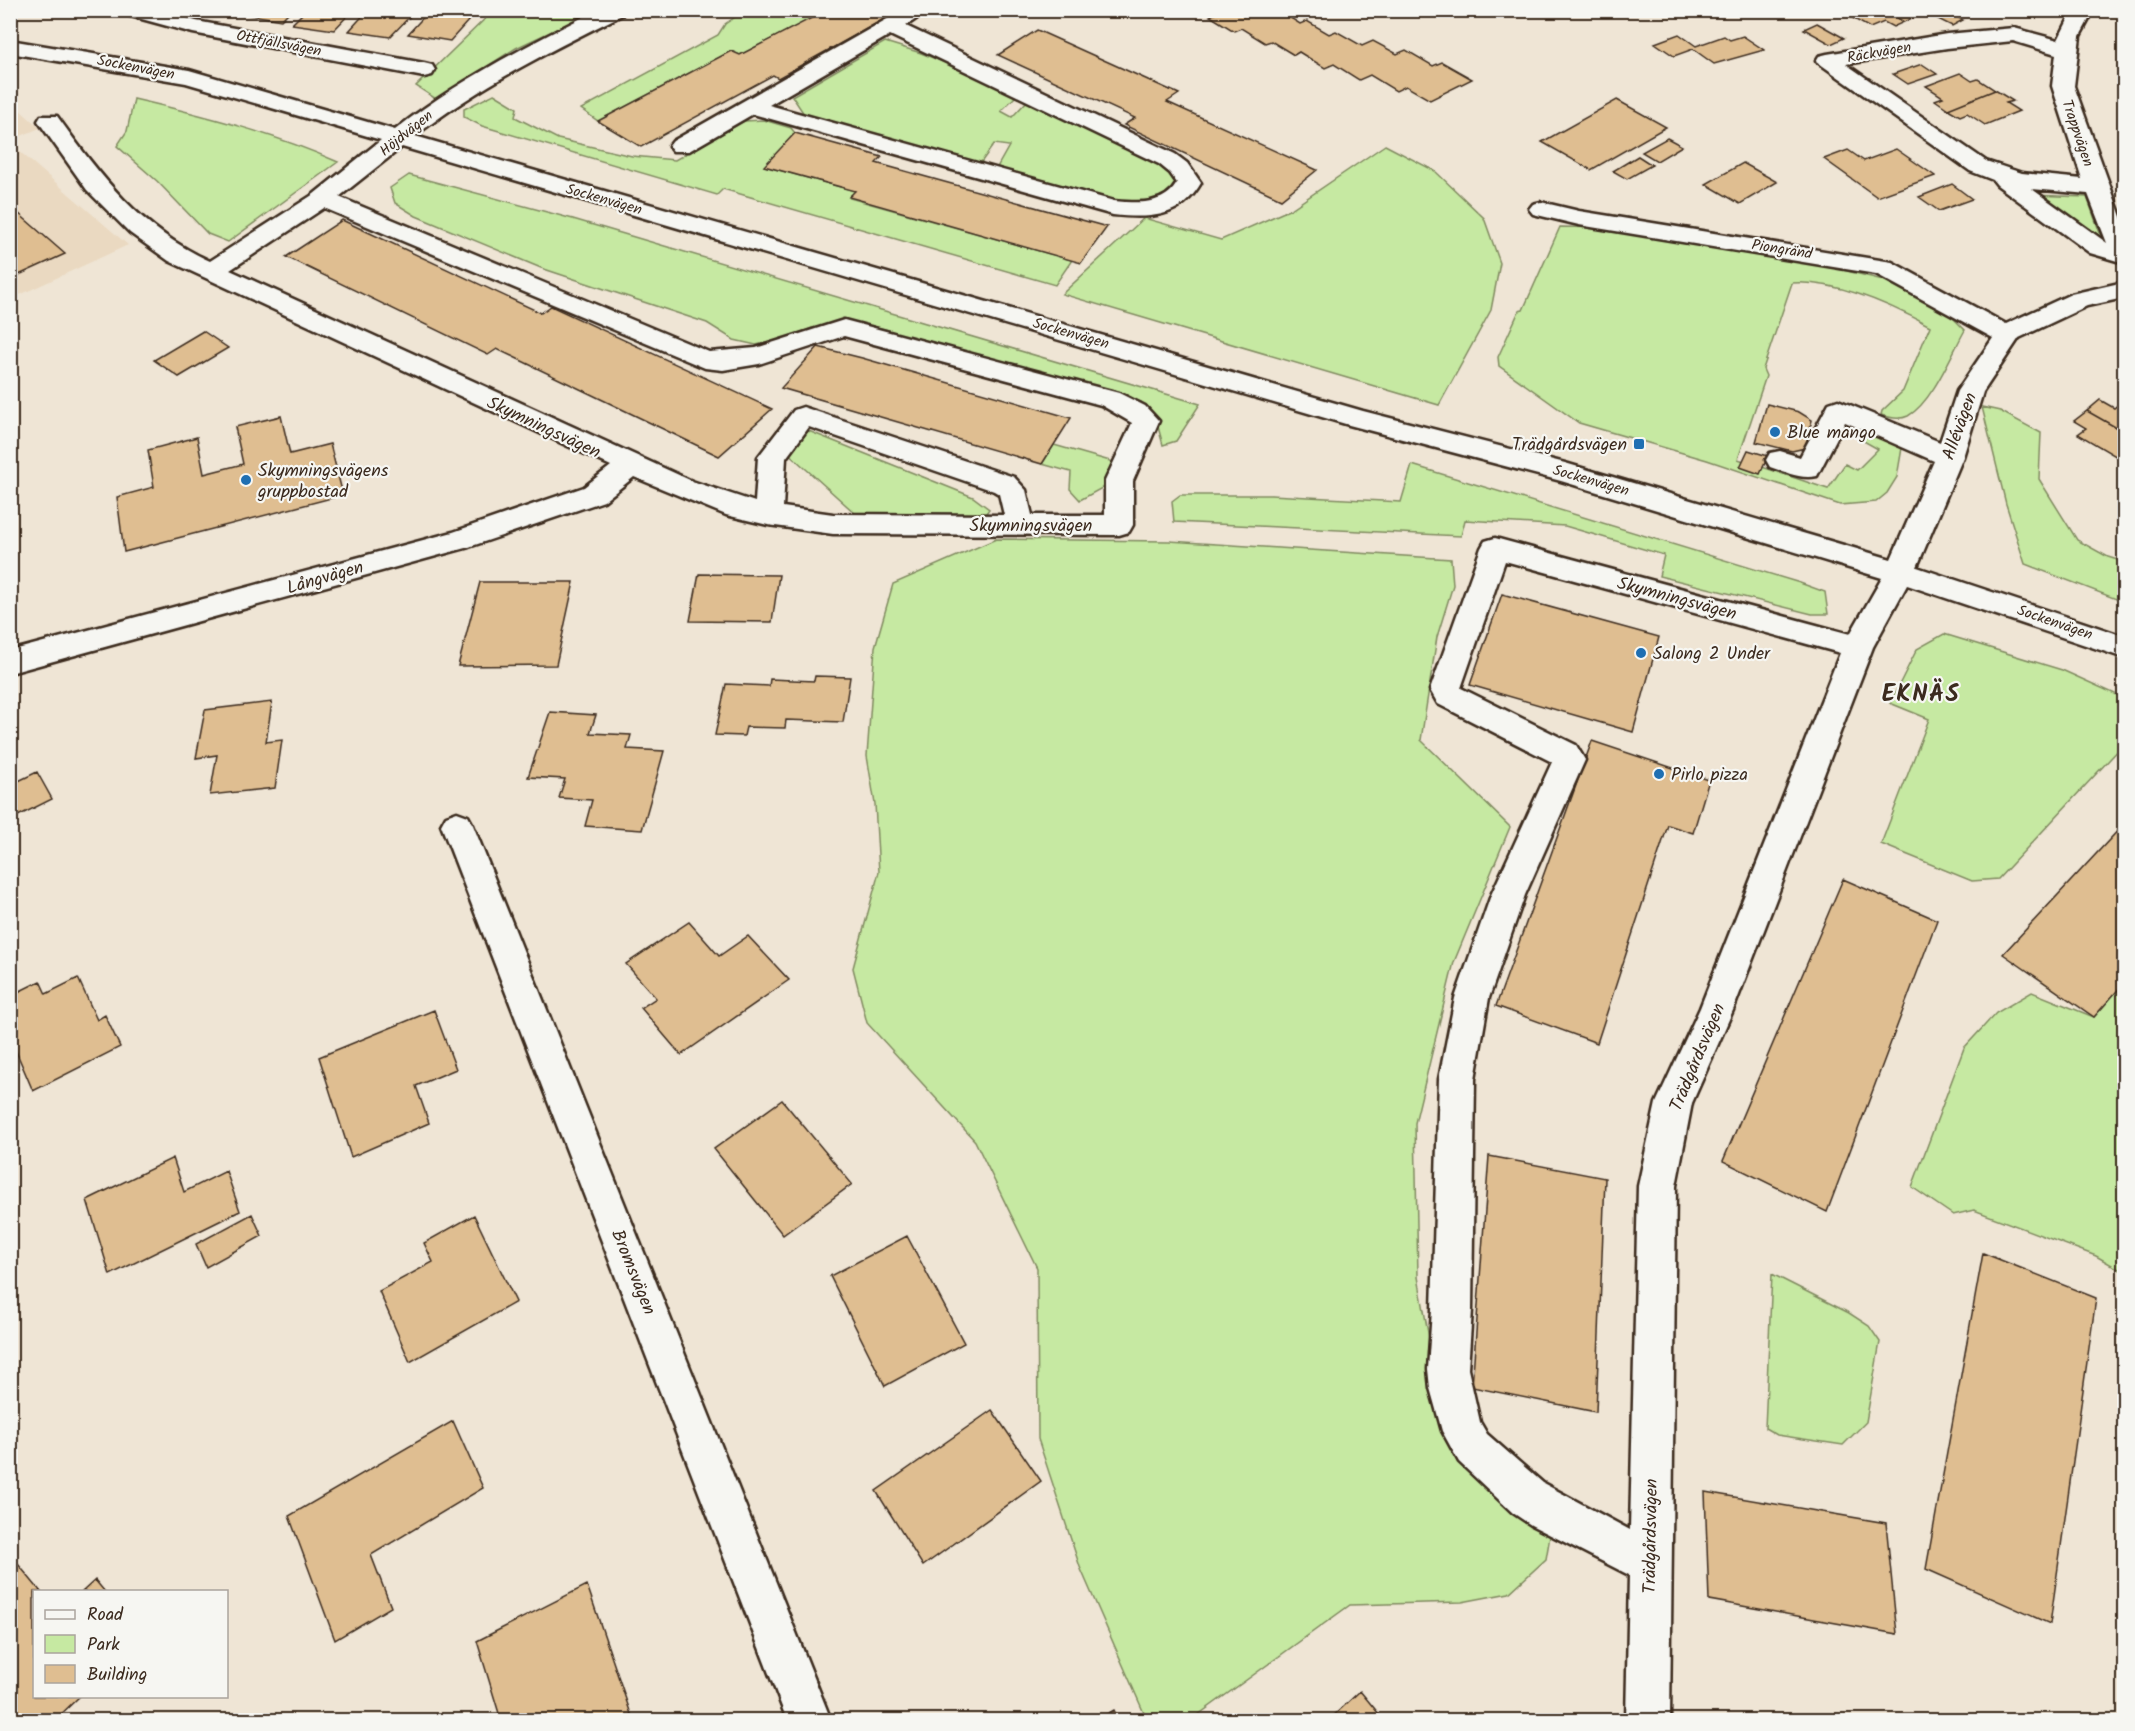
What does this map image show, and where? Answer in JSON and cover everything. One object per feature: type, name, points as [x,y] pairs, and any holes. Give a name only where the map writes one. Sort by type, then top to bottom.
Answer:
[{"type":"street","name":"Ottfjällsvägen","points":[[135,10],[204,29],[424,70]]},
{"type":"street","name":"Höjdvägen","points":[[210,272],[322,199],[431,112],[470,87],[614,10]]},
{"type":"street","points":[[681,146],[919,10]]},
{"type":"street","name":"Trappvägen","points":[[2084,10],[2069,36],[2063,86],[2097,187],[2124,254]]},
{"type":"street","points":[[752,107],[1113,208],[1141,212],[1158,208],[1186,191],[1189,183],[1186,176],[1167,159],[891,27]]},
{"type":"street","name":"Räckvägen","points":[[2066,50],[2014,34],[1947,41],[1827,62],[1978,166],[2001,177],[2099,248],[2124,254]]},
{"type":"street","name":"Sockenvägen","points":[[10,46],[189,77],[1359,419],[1588,479],[1900,572],[2084,631],[2124,647]]},
{"type":"street","name":"Skymningsvägen","points":[[49,121],[95,185],[139,228],[178,256],[629,466],[726,505],[768,515],[833,524],[1119,525],[1119,481],[1146,421],[1136,412],[1110,399],[844,328],[811,336],[755,358],[725,363],[705,360],[322,199]]},
{"type":"street","name":"Räckvägen","points":[[2001,177],[2097,187]]},
{"type":"street","name":"Piongränd","points":[[1541,209],[1579,218],[1883,267],[2007,335]]},
{"type":"street","name":"Allévägen","points":[[1900,572],[1949,457],[1970,391],[2007,335],[2034,319],[2080,300],[2124,290]]},
{"type":"street","points":[[1780,460],[1807,469],[1838,409],[1949,457]]},
{"type":"street","points":[[768,515],[770,464],[803,416],[1004,484],[1012,490],[1020,525]]},
{"type":"street","name":"Långvägen","points":[[10,663],[459,540],[594,494],[629,466]]},
{"type":"street","name":"Skymningsvägen","points":[[1649,1562],[1528,1498],[1473,1449],[1462,1431],[1450,1388],[1448,1369],[1452,1310],[1457,1079],[1472,998],[1508,895],[1569,760],[1565,754],[1449,696],[1445,690],[1495,548],[1858,647]]},
{"type":"street","name":"Trädgårdsvägen","points":[[1648,1720],[1657,1186],[1674,1103],[1717,1008],[1858,647],[1900,572]]},
{"type":"street","name":"Bromsvägen","points":[[457,825],[809,1720]]},
{"type":"shaded area","points":[[11,102],[40,128],[11,140]]},
{"type":"shaded area","points":[[11,144],[128,245],[11,299]]},
{"type":"green space","points":[[493,11],[595,11],[516,48],[436,99],[416,86]]},
{"type":"green space","points":[[744,11],[827,11],[740,55],[731,51],[598,121],[581,109],[718,35],[725,24]]},
{"type":"green space","points":[[885,42],[921,53],[1019,93],[1001,111],[1012,117],[1029,99],[1168,165],[1179,178],[1166,200],[1121,205],[995,171],[1009,146],[994,144],[977,168],[804,114],[792,96]]},
{"type":"green space","points":[[494,94],[517,108],[515,117],[558,139],[632,156],[675,160],[744,121],[764,120],[791,128],[795,133],[765,166],[855,191],[850,198],[1072,260],[1055,285],[723,189],[717,195],[482,126],[464,117],[464,109]]},
{"type":"green space","points":[[134,99],[237,126],[288,142],[338,162],[228,242],[208,234],[157,181],[117,146],[127,131]]},
{"type":"green space","points":[[1385,145],[1435,171],[1484,218],[1500,263],[1491,310],[1439,405],[1062,294],[1144,218],[1221,240],[1291,209]]},
{"type":"green space","points":[[409,175],[573,219],[1200,404],[1176,441],[1163,445],[1155,416],[1141,402],[972,357],[885,329],[851,322],[812,328],[780,340],[756,345],[734,340],[707,323],[541,268],[416,216],[395,203],[390,188]]},
{"type":"green space","points":[[2031,195],[2087,197],[2105,247]]},
{"type":"green space","points":[[1560,227],[1616,228],[1843,270],[1899,284],[1949,314],[1965,330],[1941,377],[1917,410],[1905,417],[1891,418],[1881,415],[1882,411],[1903,391],[1930,326],[1881,302],[1845,290],[1809,283],[1792,283],[1763,369],[1766,376],[1738,459],[1828,489],[1845,464],[1857,470],[1878,449],[1860,439],[1870,432],[1902,448],[1897,477],[1887,493],[1876,502],[1840,505],[1707,460],[1579,423],[1499,366],[1498,357],[1519,311],[1523,310]]},
{"type":"green space","points":[[1982,407],[2000,411],[2041,433],[2039,479],[2077,540],[2108,557],[2124,562],[2124,602],[2025,564],[2006,504]]},
{"type":"green space","points":[[806,430],[973,497],[989,509],[984,516],[856,514],[786,451]]},
{"type":"green space","points":[[1054,445],[1117,463],[1102,488],[1080,500],[1070,489],[1071,472],[1042,464]]},
{"type":"green space","points":[[1412,465],[1800,583],[1825,592],[1828,614],[1812,614],[1659,576],[1664,555],[1565,526],[1465,520],[1461,536],[1174,522],[1172,501],[1180,495],[1271,495],[1401,502]]},
{"type":"green space","points":[[996,539],[1169,541],[1451,559],[1453,585],[1437,637],[1421,740],[1510,827],[1454,962],[1415,1123],[1418,1277],[1443,1417],[1485,1482],[1550,1536],[1546,1559],[1509,1593],[1462,1602],[1350,1605],[1191,1720],[1147,1720],[1080,1567],[1038,1439],[1037,1268],[975,1141],[867,1023],[853,968],[879,872],[875,804],[867,756],[875,647],[893,584]]},
{"type":"green space","points":[[1944,634],[2062,670],[2124,698],[2124,744],[1998,879],[1972,881],[1881,844],[1929,719],[1890,703],[1917,649]]},
{"type":"green space","points":[[2124,983],[2124,1272],[2096,1256],[1974,1210],[1953,1215],[1912,1187],[1964,1048],[1996,1013],[2032,992],[2094,1017]]},
{"type":"green space","points":[[1772,1274],[1849,1313],[1869,1326],[1880,1342],[1866,1422],[1843,1445],[1777,1435],[1765,1428]]},
{"type":"building","points":[[243,10],[291,10],[281,20],[240,13]]},
{"type":"building","points":[[306,10],[353,10],[334,30],[292,24]]},
{"type":"building","points":[[368,10],[416,10],[390,37],[349,31]]},
{"type":"building","points":[[430,10],[478,10],[450,41],[408,34]]},
{"type":"building","points":[[827,10],[901,10],[778,78],[773,75],[641,147],[598,121],[731,51],[740,55]]},
{"type":"building","points":[[1222,10],[1278,10],[1300,24],[1307,21],[1329,34],[1336,31],[1362,46],[1373,41],[1397,54],[1406,50],[1433,66],[1442,62],[1472,79],[1430,100],[1406,86],[1396,91],[1370,75],[1359,80],[1334,64],[1325,68],[1299,52],[1294,55],[1271,41],[1265,43],[1241,28],[1234,31],[1210,16]]},
{"type":"building","points":[[1838,10],[1884,10],[1904,22],[1893,27],[1884,22],[1870,28]]},
{"type":"building","points":[[1884,10],[1910,10],[1906,13],[1914,17],[1904,22]]},
{"type":"building","points":[[1944,10],[1963,20],[1952,26],[1924,12]]},
{"type":"building","points":[[1817,23],[1844,38],[1831,44],[1804,29]]},
{"type":"building","points":[[1037,30],[1179,94],[1167,102],[1317,170],[1281,199],[1124,125],[1135,118],[998,55]]},
{"type":"building","points":[[1679,34],[1696,46],[1724,36],[1730,40],[1743,36],[1764,50],[1714,64],[1693,49],[1674,56],[1655,43]]},
{"type":"building","points":[[1922,64],[1937,74],[1908,84],[1893,74]]},
{"type":"building","points":[[1960,73],[1972,81],[1978,79],[1995,90],[1948,109],[1935,100],[1943,97],[1926,86]]},
{"type":"building","points":[[1995,90],[2013,101],[2006,103],[2019,111],[1985,125],[1967,113],[1960,116],[1948,109]]},
{"type":"building","points":[[1617,100],[1666,127],[1591,170],[1542,142]]},
{"type":"building","points":[[795,133],[882,157],[876,163],[1107,227],[1081,263],[849,197],[855,191],[764,166]]},
{"type":"building","points":[[1667,138],[1682,146],[1657,161],[1642,152]]},
{"type":"building","points":[[1896,149],[1935,176],[1877,197],[1824,159],[1848,150],[1864,161]]},
{"type":"building","points":[[1638,156],[1652,165],[1627,179],[1613,171]]},
{"type":"building","points":[[1743,163],[1777,182],[1740,204],[1706,184]]},
{"type":"building","points":[[1952,184],[1972,199],[1939,211],[1919,197]]},
{"type":"building","points":[[10,206],[65,254],[10,279]]},
{"type":"building","points":[[342,220],[541,313],[551,306],[772,409],[719,456],[497,349],[488,355],[286,257]]},
{"type":"building","points":[[203,331],[228,348],[179,377],[154,360]]},
{"type":"building","points":[[818,347],[1071,418],[1042,464],[781,388]]},
{"type":"building","points":[[2100,400],[2114,408],[2120,403],[2124,406],[2124,432],[2087,411]]},
{"type":"building","points":[[1767,404],[1799,412],[1812,420],[1805,448],[1792,451],[1756,442]]},
{"type":"building","points":[[2087,411],[2124,432],[2124,461],[2078,434],[2086,428],[2074,421]]},
{"type":"building","name":"Skymningsvägens gruppbostad","points":[[281,416],[290,454],[330,444],[343,495],[124,552],[117,497],[154,487],[148,450],[197,437],[204,474],[243,464],[235,427]]},
{"type":"building","points":[[1748,450],[1768,456],[1760,474],[1740,467]]},
{"type":"building","points":[[2120,520],[2124,521],[2124,549],[2122,548]]},
{"type":"building","points":[[699,574],[779,575],[772,622],[690,621]]},
{"type":"building","points":[[480,582],[574,582],[556,665],[458,666]]},
{"type":"building","points":[[1502,594],[1659,637],[1633,732],[1470,685]]},
{"type":"building","points":[[815,676],[850,677],[843,722],[786,720],[785,728],[746,727],[744,736],[715,735],[726,684],[769,686],[770,679],[814,681]]},
{"type":"building","points":[[272,702],[266,742],[282,740],[275,788],[210,795],[217,755],[196,758],[205,710]]},
{"type":"building","points":[[550,712],[596,715],[590,733],[631,735],[627,749],[664,751],[642,830],[585,826],[592,800],[559,798],[565,779],[528,777]]},
{"type":"building","points":[[1592,741],[1709,780],[1693,833],[1668,825],[1597,1043],[1496,1006]]},
{"type":"building","points":[[37,772],[52,799],[10,820],[10,785]]},
{"type":"building","points":[[2124,824],[2124,983],[2094,1017],[2003,954]]},
{"type":"building","points":[[1843,879],[1937,920],[1827,1212],[1723,1161]]},
{"type":"building","points":[[689,922],[719,956],[748,936],[789,980],[681,1055],[641,1008],[656,998],[626,964]]},
{"type":"building","points":[[78,978],[97,1020],[105,1015],[120,1047],[33,1091],[10,1037],[10,996],[40,981],[46,994]]},
{"type":"building","points":[[434,1010],[456,1069],[416,1086],[429,1123],[351,1157],[319,1057]]},
{"type":"building","points":[[782,1100],[852,1184],[783,1235],[714,1149]]},
{"type":"building","points":[[1489,1156],[1605,1178],[1596,1412],[1472,1387]]},
{"type":"building","points":[[173,1158],[184,1192],[226,1171],[240,1211],[110,1275],[87,1200]]},
{"type":"building","points":[[252,1214],[262,1236],[206,1267],[196,1244]]},
{"type":"building","points":[[474,1215],[516,1302],[410,1362],[379,1291],[433,1262],[424,1243]]},
{"type":"building","points":[[907,1236],[964,1343],[885,1386],[830,1276]]},
{"type":"building","points":[[1983,1253],[2096,1298],[2050,1624],[1926,1569]]},
{"type":"building","points":[[992,1410],[1041,1481],[923,1566],[876,1491]]},
{"type":"building","points":[[453,1421],[483,1488],[371,1555],[391,1607],[335,1640],[289,1516]]},
{"type":"building","points":[[1705,1492],[1886,1523],[1897,1634],[1709,1600]]},
{"type":"building","points":[[13,1558],[39,1590],[33,1590],[33,1698],[78,1698],[55,1720],[10,1720],[10,1560]]},
{"type":"building","points":[[95,1580],[103,1590],[84,1590]]},
{"type":"building","points":[[587,1585],[633,1720],[501,1720],[477,1641]]},
{"type":"building","points":[[1360,1691],[1384,1720],[1329,1720]]},
{"type":"building","points":[[1114,1710],[1119,1720],[1096,1720]]},
{"type":"place","name":"Blue mango","points":[[1775,432]]},
{"type":"place","name":"Trädgårdsvägen","points":[[1639,444]]},
{"type":"place","name":"Skymningsvägens gruppbostad","points":[[246,480]]},
{"type":"place","name":"Salong 2 Under","points":[[1641,653]]},
{"type":"place","name":"Pirlo pizza","points":[[1659,774]]},
{"type":"district","name":"EKNÄS","points":[[1921,693]]}]
